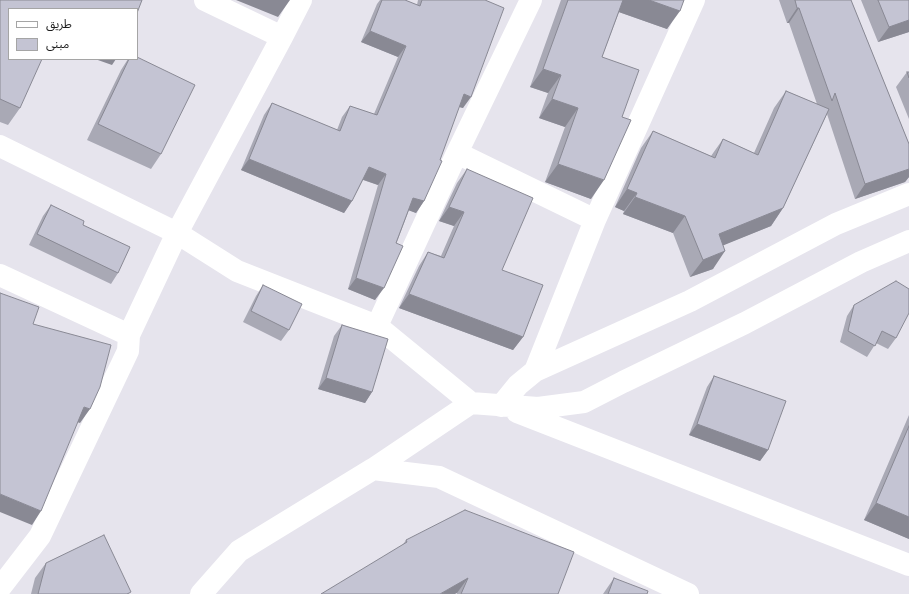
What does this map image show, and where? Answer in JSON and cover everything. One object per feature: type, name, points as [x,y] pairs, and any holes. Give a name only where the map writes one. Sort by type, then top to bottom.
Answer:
[{"type":"street","points":[[205,0],[282,37]]},
{"type":"street","points":[[0,588],[40,536],[128,351],[129,335],[177,233],[301,0]]},
{"type":"street","points":[[377,326],[457,153],[531,0]]},
{"type":"street","points":[[535,371],[595,220],[694,0]]},
{"type":"street","points":[[0,146],[177,233],[237,271],[377,326],[471,403],[538,408],[584,402],[745,323],[860,262],[909,241]]},
{"type":"street","points":[[457,153],[595,220]]},
{"type":"street","points":[[501,406],[518,385],[535,371],[690,301],[836,224],[909,194]]},
{"type":"street","points":[[0,276],[129,335]]},
{"type":"street","points":[[201,594],[239,552],[373,469],[471,403]]},
{"type":"street","points":[[501,406],[909,565]]},
{"type":"street","points":[[373,469],[439,477],[688,594]]},
{"type":"building","points":[[0,0],[142,0],[138,10],[138,8],[8,8],[8,60],[42,60],[20,108],[0,99]]},
{"type":"building","points":[[382,0],[405,0],[420,6],[422,0],[485,0],[504,8],[471,97],[464,94],[440,160],[442,161],[424,201],[413,198],[396,243],[403,246],[384,288],[356,278],[386,174],[369,167],[352,201],[249,159],[272,103],[340,131],[350,106],[377,115],[406,46],[370,31]]},
{"type":"building","points":[[568,0],[623,0],[602,57],[639,70],[622,117],[631,120],[604,180],[558,164],[578,108],[552,99],[561,75],[543,69]]},
{"type":"building","points":[[649,0],[684,0],[680,11]]},
{"type":"building","points":[[795,0],[851,0],[909,144],[909,169],[865,184],[835,93],[832,101]]},
{"type":"building","points":[[878,0],[909,0],[909,20],[889,27]]},
{"type":"building","points":[[138,57],[195,85],[161,154],[98,124],[129,60],[138,60]]},
{"type":"building","points":[[786,91],[829,109],[783,208],[719,234],[725,251],[703,260],[685,216],[635,197],[637,193],[627,189],[653,131],[715,158],[723,139],[758,155]]},
{"type":"building","points":[[467,169],[533,198],[502,270],[543,285],[523,337],[409,294],[428,252],[444,258],[464,212],[449,207]]},
{"type":"building","points":[[51,205],[84,221],[83,225],[130,247],[118,273],[37,234]]},
{"type":"building","points":[[896,281],[909,289],[909,313],[896,338],[882,331],[875,346],[848,331],[854,305]]},
{"type":"building","points":[[263,285],[302,304],[289,330],[251,311]]},
{"type":"building","points":[[0,293],[39,307],[33,324],[111,345],[100,387],[90,409],[84,407],[41,511],[0,494]]},
{"type":"building","points":[[342,325],[388,339],[372,392],[326,378]]},
{"type":"building","points":[[714,376],[786,401],[768,450],[697,424]]},
{"type":"building","points":[[909,426],[909,517],[876,503]]},
{"type":"building","points":[[465,510],[574,552],[558,594],[461,594],[468,578],[440,594],[321,594],[407,542],[406,540]]},
{"type":"building","points":[[104,535],[131,592],[127,594],[38,594],[46,563]]},
{"type":"building","points":[[614,578],[648,591],[647,594],[608,594]]}]
